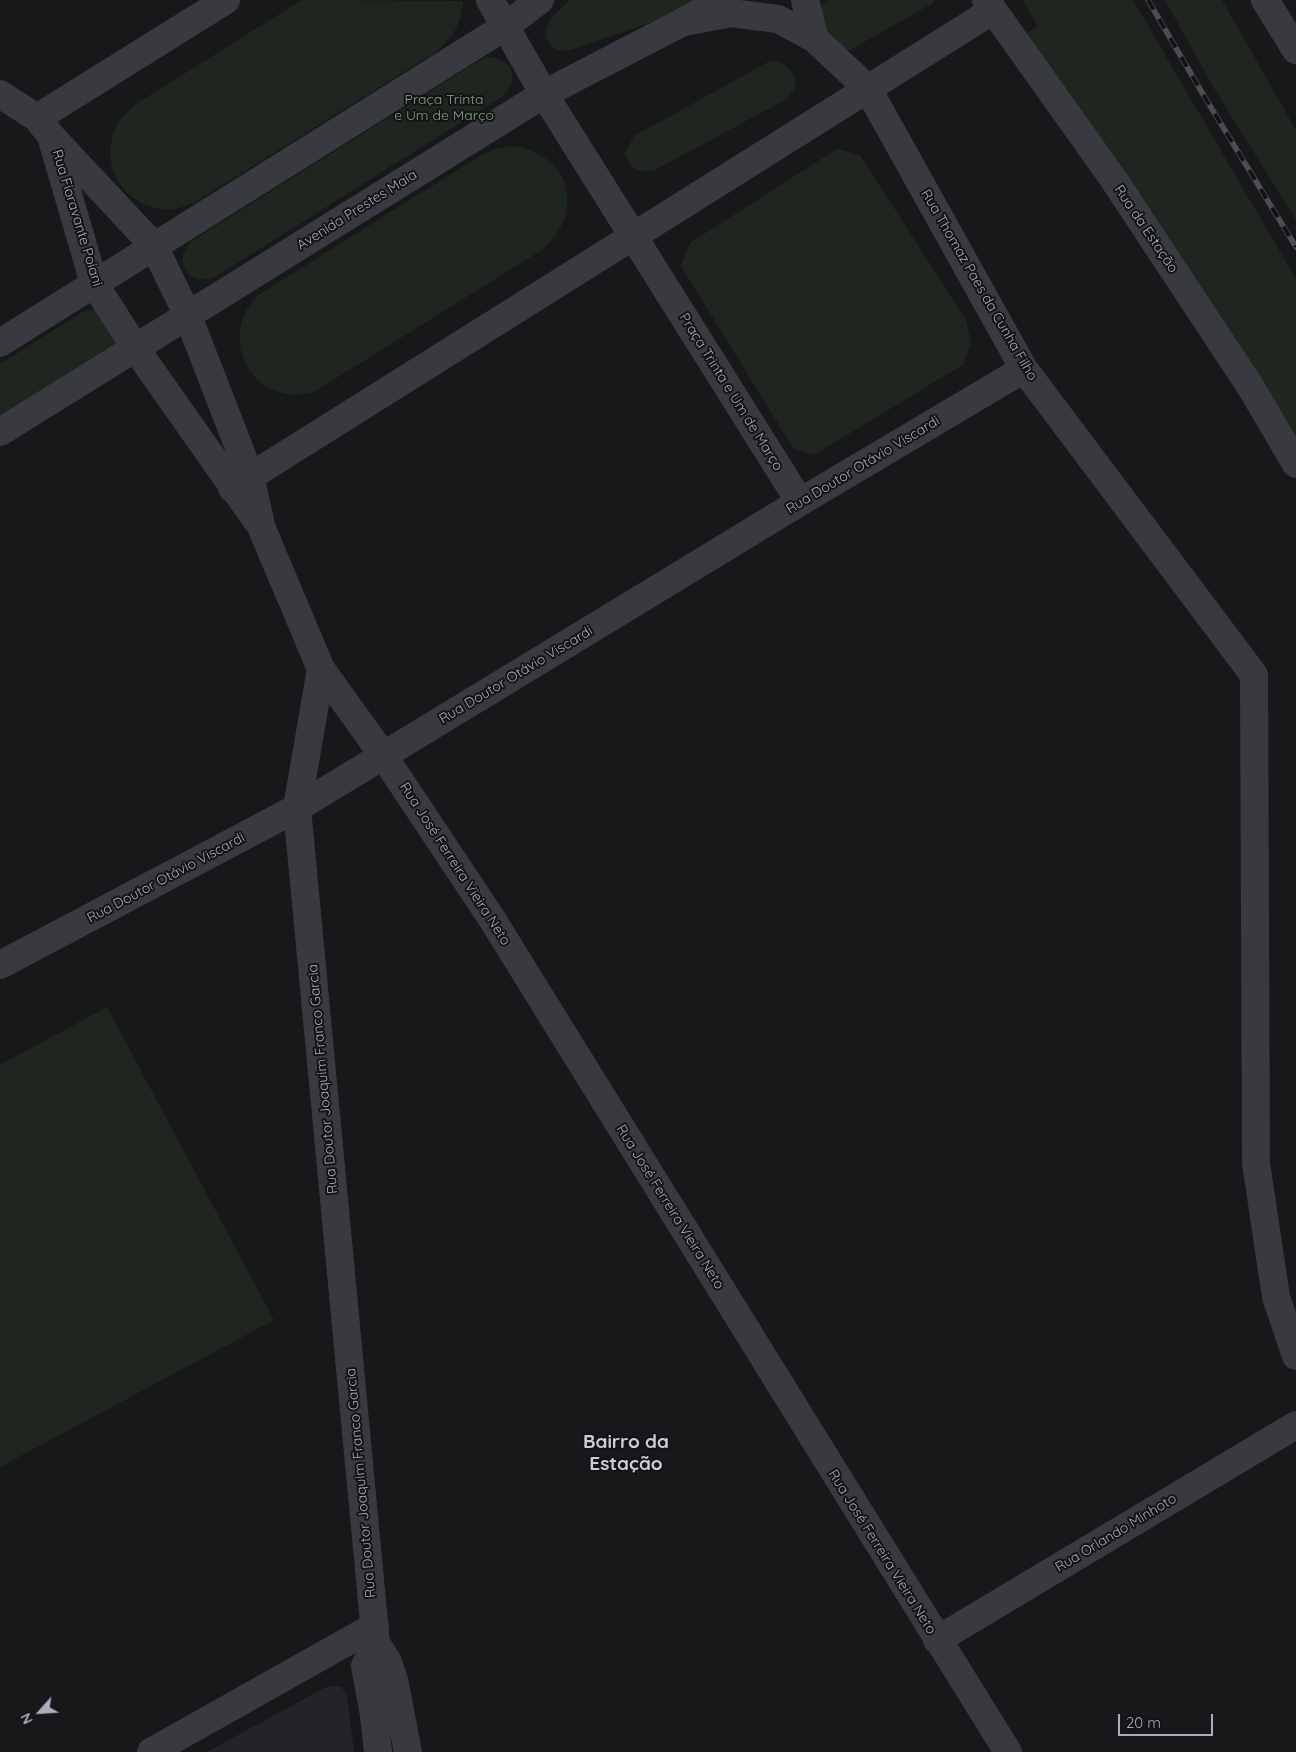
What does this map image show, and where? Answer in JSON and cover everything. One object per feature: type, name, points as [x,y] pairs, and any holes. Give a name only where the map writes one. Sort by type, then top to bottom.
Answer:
[{"type":"street","points":[[44,127],[226,0]]},
{"type":"street","name":"Praça Trinta e Um de Março","points":[[490,0],[544,94],[800,502]]},
{"type":"street","points":[[0,343],[506,26],[540,0]]},
{"type":"street","name":"Avenida Prestes Maia","points":[[0,432],[544,94],[681,23],[721,0]]},
{"type":"street","points":[[805,0],[815,40]]},
{"type":"street","points":[[1265,0],[1296,50]]},
{"type":"street","points":[[241,482],[868,89],[989,6]]},
{"type":"street","name":"Rua da Estação","points":[[989,6],[1120,188],[1250,386],[1296,464]]},
{"type":"street","name":"Rua Thomaz Paes da Cunha Filho","points":[[681,23],[731,13],[778,19],[815,40],[868,89],[1024,369],[1254,676],[1256,1163],[1276,1297],[1296,1356]]},
{"type":"street","name":"Rua Fioravante Poiani","points":[[0,94],[44,127],[154,246],[188,316]]},
{"type":"street","name":"Rua Fioravante Poiani","points":[[44,127],[94,283],[136,349]]},
{"type":"street","points":[[188,316],[241,482],[321,669]]},
{"type":"street","points":[[136,349],[241,482]]},
{"type":"street","name":"Rua Doutor Otávio Viscardi","points":[[0,965],[297,808],[800,502],[1024,369]]},
{"type":"street","name":"Rua José Ferreira Vieira Neto","points":[[321,669],[383,755],[492,919],[1008,1752]]},
{"type":"street","name":"Rua Doutor Joaquim Franco Garcia","points":[[321,669],[297,808],[376,1634],[394,1680],[408,1752]]},
{"type":"street","name":"Rua Orlando Minhoto","points":[[937,1640],[1296,1425]]},
{"type":"street","points":[[151,1752],[376,1634]]},
{"type":"street","points":[[376,1634],[365,1666],[374,1715],[378,1752]]},
{"type":"shaded area","points":[[341,1687],[347,1695],[354,1752],[207,1752],[324,1688]]},
{"type":"green space","points":[[302,0],[463,1],[461,16],[456,29],[437,51],[197,201],[179,208],[167,209],[152,207],[128,193],[119,182],[113,170],[110,156],[111,142],[116,127],[124,114],[136,104]]},
{"type":"green space","points":[[570,0],[699,0],[682,12],[570,50],[560,50],[551,45],[546,39],[545,32],[550,20]]},
{"type":"green space","points":[[827,0],[935,0],[933,3],[850,50],[837,43],[825,26],[822,19],[822,4]]},
{"type":"green space","points":[[1022,0],[1133,0],[1296,279],[1296,439],[1025,34],[1038,26]]},
{"type":"green space","points":[[1165,0],[1222,0],[1296,130],[1296,220],[1215,90]]},
{"type":"green space","name":"Praça Trinta e Um de Março","points":[[488,57],[503,61],[511,70],[512,83],[503,96],[215,277],[197,279],[186,270],[183,264],[183,256],[186,248],[192,241],[480,60]]},
{"type":"green space","points":[[770,61],[789,68],[794,76],[796,87],[787,99],[653,171],[639,170],[629,162],[625,153],[634,136]]},
{"type":"green space","points":[[510,146],[530,150],[546,159],[558,171],[565,185],[568,201],[565,218],[556,235],[542,250],[312,393],[293,395],[282,393],[261,383],[253,375],[242,355],[240,332],[245,314],[258,295],[483,154]]},
{"type":"green space","points":[[837,149],[860,155],[966,320],[971,342],[964,364],[814,455],[793,448],[681,266],[690,243]]},
{"type":"green space","points":[[99,310],[117,339],[113,347],[0,420],[0,364],[81,313]]},
{"type":"green space","points":[[107,1007],[274,1320],[0,1467],[0,1065]]},
{"type":"railway","points":[[1148,0],[1296,247]]},
{"type":"district","name":"Bairro da Estação","points":[[626,1453]]}]
